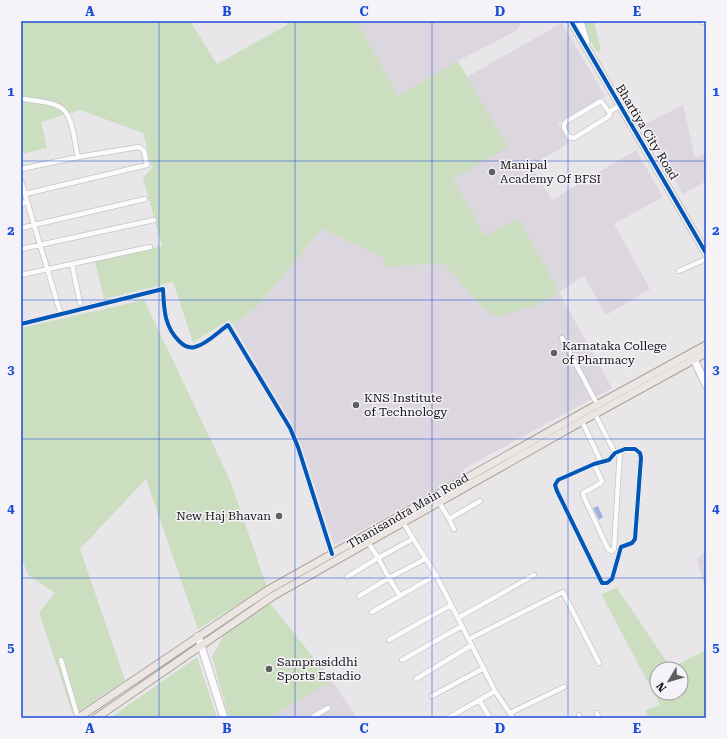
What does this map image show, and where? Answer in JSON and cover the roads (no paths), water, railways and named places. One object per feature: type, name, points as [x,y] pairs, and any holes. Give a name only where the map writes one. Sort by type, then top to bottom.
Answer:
[{"type":"main road","name":"Thanisandra Main Road","points":[[78,718],[268,590],[332,554],[439,502],[595,414],[693,356],[706,345]]},
{"type":"main road","name":"Thanisandra Main Road","points":[[96,718],[273,596],[368,542],[401,520],[598,404],[693,356],[706,353]]},
{"type":"street","name":"Bhartiya City Road","points":[[571,21],[620,106],[669,186]]},
{"type":"street","name":"Bhartiya City Road","points":[[580,21],[585,38],[592,52],[706,249]]},
{"type":"street","points":[[24,99],[58,106],[65,111],[69,117],[78,157]]},
{"type":"street","points":[[601,101],[609,112],[610,115],[608,117],[574,138],[569,137],[564,128],[564,124],[567,121],[601,101]]},
{"type":"street","points":[[609,112],[620,106]]},
{"type":"street","points":[[21,169],[78,157],[139,148],[144,151],[147,165],[25,194]]},
{"type":"street","points":[[21,181],[61,314]]},
{"type":"street","points":[[21,228],[145,199]]},
{"type":"street","points":[[21,204],[27,202]]},
{"type":"street","points":[[21,249],[154,220]]},
{"type":"street","name":"Bhartiya City Road","points":[[697,235],[706,253]]},
{"type":"street","points":[[21,275],[150,247]]},
{"type":"street","points":[[679,271],[706,259]]},
{"type":"street","points":[[72,264],[80,303]]},
{"type":"street","points":[[21,324],[163,289],[166,322],[170,330],[183,345],[188,348],[195,347],[228,325],[290,428],[298,447],[332,554]]},
{"type":"street","points":[[562,338],[598,404]]},
{"type":"street","points":[[693,356],[706,385]]},
{"type":"street","points":[[594,464],[602,481],[583,493],[584,498],[607,547],[612,551],[614,549],[618,452],[595,414]]},
{"type":"street","points":[[582,421],[601,462]]},
{"type":"street","points":[[625,449],[635,449],[640,453],[635,538],[632,543],[621,547],[612,579],[607,583],[602,583],[598,578],[557,491],[556,485],[558,480],[601,462],[609,460],[618,452],[625,449]]},
{"type":"street","points":[[449,519],[480,501]]},
{"type":"street","points":[[439,502],[454,529]]},
{"type":"street","points":[[401,520],[436,575],[495,691],[512,716],[564,687]]},
{"type":"street","points":[[347,577],[413,539]]},
{"type":"street","points":[[368,542],[400,596]]},
{"type":"street","points":[[359,596],[425,558]]},
{"type":"street","points":[[372,612],[436,575]]},
{"type":"street","points":[[458,618],[534,575]]},
{"type":"street","points":[[469,639],[563,592],[599,663]]},
{"type":"street","points":[[389,640],[451,605]]},
{"type":"street","points":[[402,660],[462,626]]},
{"type":"street","points":[[198,636],[224,718]]},
{"type":"street","points":[[416,678],[472,645]]},
{"type":"street","points":[[61,660],[78,718]]},
{"type":"street","points":[[432,696],[484,668]]},
{"type":"street","points":[[449,718],[495,691]]},
{"type":"street","points":[[479,700],[490,718]]},
{"type":"street","points":[[311,718],[328,708]]},
{"type":"water","points":[[598,506],[603,517],[599,520],[593,508]]},
{"type":"place","name":"Manipal Academy Of BFSI","points":[[492,172]]},
{"type":"place","name":"Karnataka College of Pharmacy","points":[[554,353]]},
{"type":"place","name":"KNS Institute of Technology","points":[[356,405]]},
{"type":"place","name":"New Haj Bhavan","points":[[279,516]]},
{"type":"place","name":"Samprasiddhi Sports Estadio","points":[[269,669]]}]
